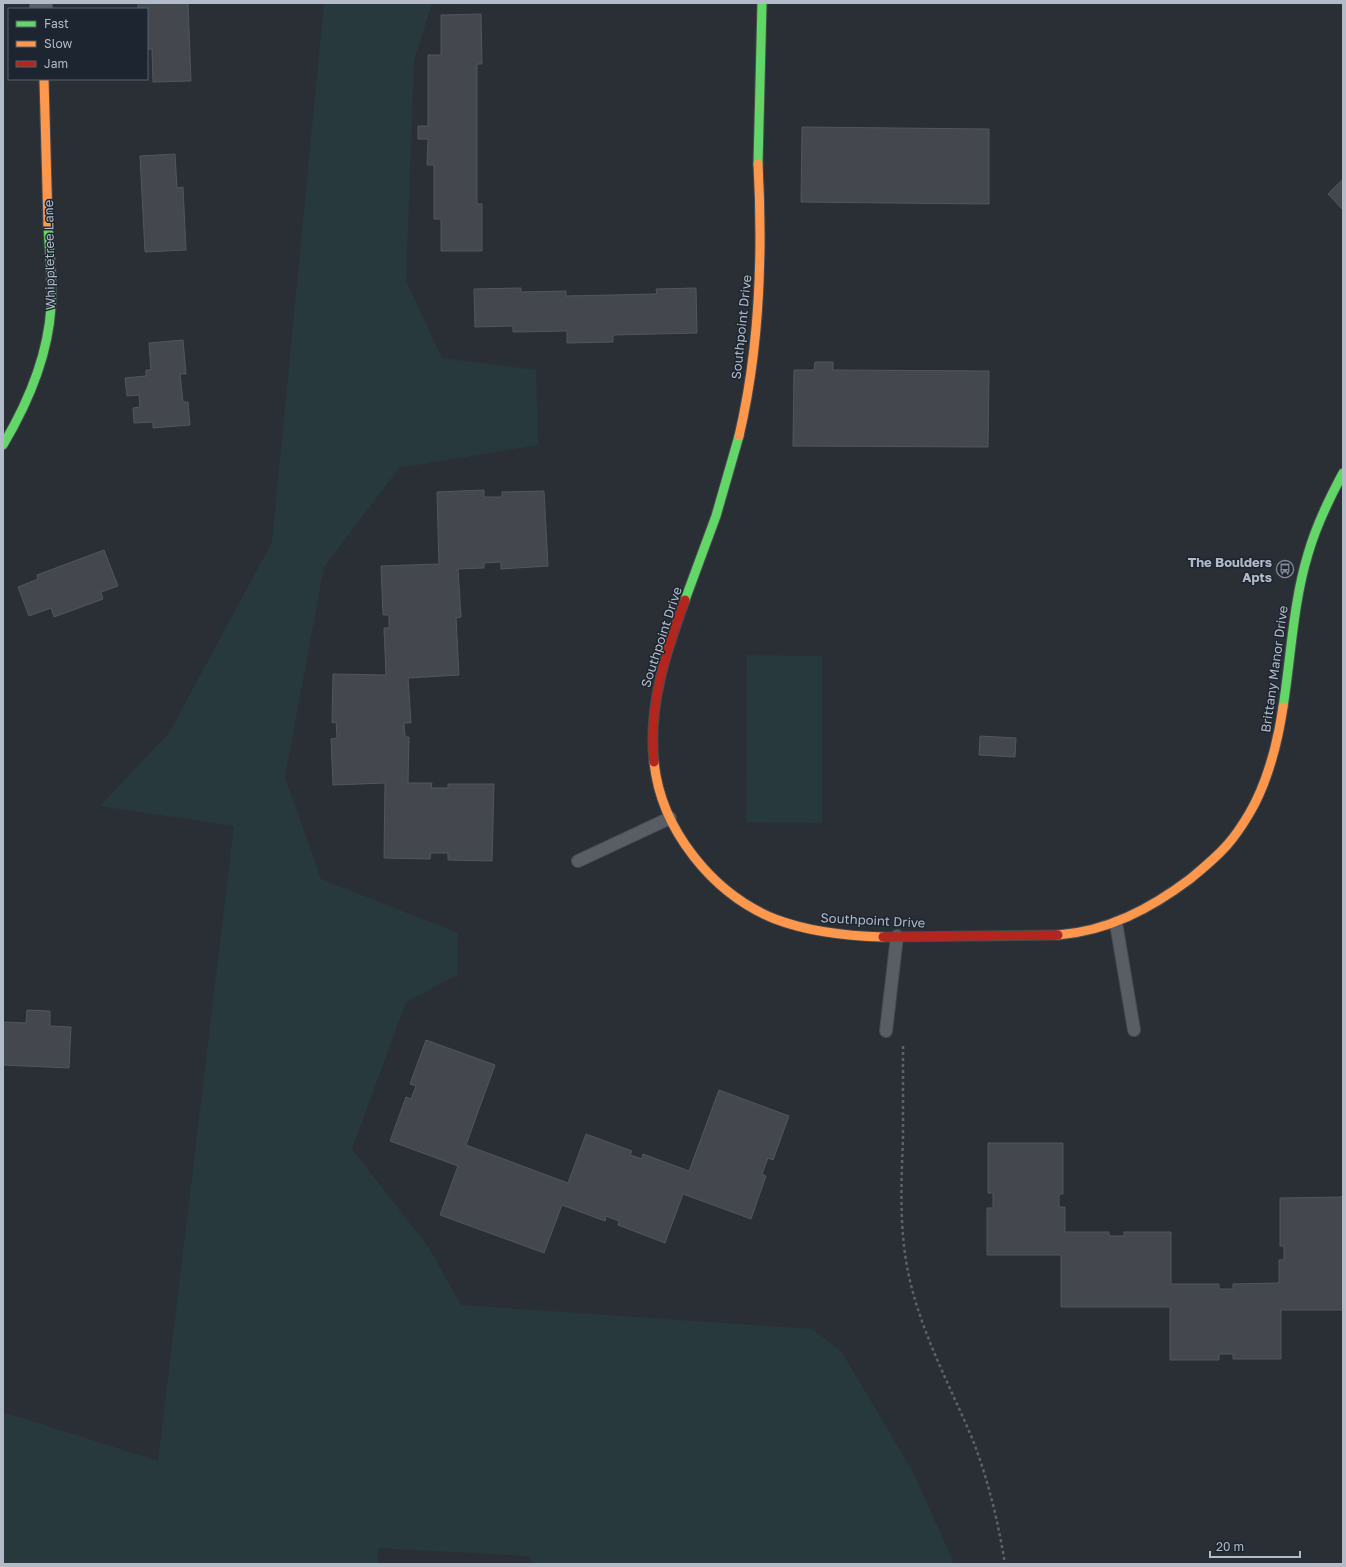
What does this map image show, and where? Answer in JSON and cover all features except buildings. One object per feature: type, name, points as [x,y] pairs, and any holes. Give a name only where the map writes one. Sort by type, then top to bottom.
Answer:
[{"type":"street","name":"Southpoint Drive","points":[[762,3],[758,158],[761,227],[756,326],[745,405],[732,462],[706,546],[668,648],[656,697],[652,736],[654,766],[662,799],[679,836],[703,868],[729,893],[757,912],[785,923],[823,932],[898,936],[1057,935],[1097,929],[1116,923],[1137,913],[1157,901],[1213,860]]},
{"type":"street","name":"Whippletree Lane","points":[[3,445],[20,416],[37,374],[43,353],[51,310],[52,282],[44,80]]},
{"type":"street","name":"Brittany Manor Drive","points":[[1213,860],[1229,843],[1242,824],[1263,785],[1284,711],[1296,613],[1304,566],[1310,543],[1320,519],[1343,473]]},
{"type":"lane","points":[[578,861],[670,818]]},
{"type":"lane","points":[[1116,923],[1134,1030]]},
{"type":"lane","points":[[886,1031],[898,936]]},
{"type":"path","points":[[903,1039],[901,1207],[906,1264],[919,1315],[972,1439],[982,1467],[994,1511],[1005,1564]]},
{"type":"shaded area","points":[[324,3],[432,3],[414,61],[406,281],[442,358],[536,370],[538,445],[399,468],[324,567],[285,777],[321,879],[458,933],[457,975],[406,1002],[352,1149],[429,1248],[461,1305],[812,1329],[841,1351],[913,1472],[954,1564],[532,1564],[529,1556],[378,1548],[378,1564],[3,1564],[3,1412],[158,1461],[234,826],[100,806],[169,733],[272,542]]},
{"type":"shaded area","points":[[747,655],[822,656],[822,823],[746,822]]},
{"type":"traffic: fast","points":[[758,164],[762,3]]},
{"type":"traffic: fast","points":[[3,445],[21,413],[35,379],[46,344],[51,307],[48,224]]},
{"type":"traffic: fast","points":[[685,600],[716,516],[739,436]]},
{"type":"traffic: fast","points":[[1283,707],[1296,611],[1303,573],[1311,544],[1319,523],[1343,473]]},
{"type":"traffic: slow","points":[[44,80],[48,224]]},
{"type":"traffic: slow","points":[[739,436],[752,369],[756,335],[760,267],[758,164]]},
{"type":"traffic: slow","points":[[1058,935],[1094,929],[1128,917],[1144,909],[1160,900],[1190,879],[1231,841],[1242,826],[1261,790],[1275,748],[1283,707]]},
{"type":"traffic: slow","points":[[654,762],[659,787],[667,812],[679,835],[694,857],[711,876],[731,893],[752,908],[775,919],[801,927],[856,936],[883,937]]},
{"type":"traffic: jam","points":[[654,762],[653,741],[656,699],[665,659],[685,600]]},
{"type":"traffic: jam","points":[[883,937],[1058,935]]},
{"type":"place","name":"The Boulders Apts","points":[[1285,569]]}]
